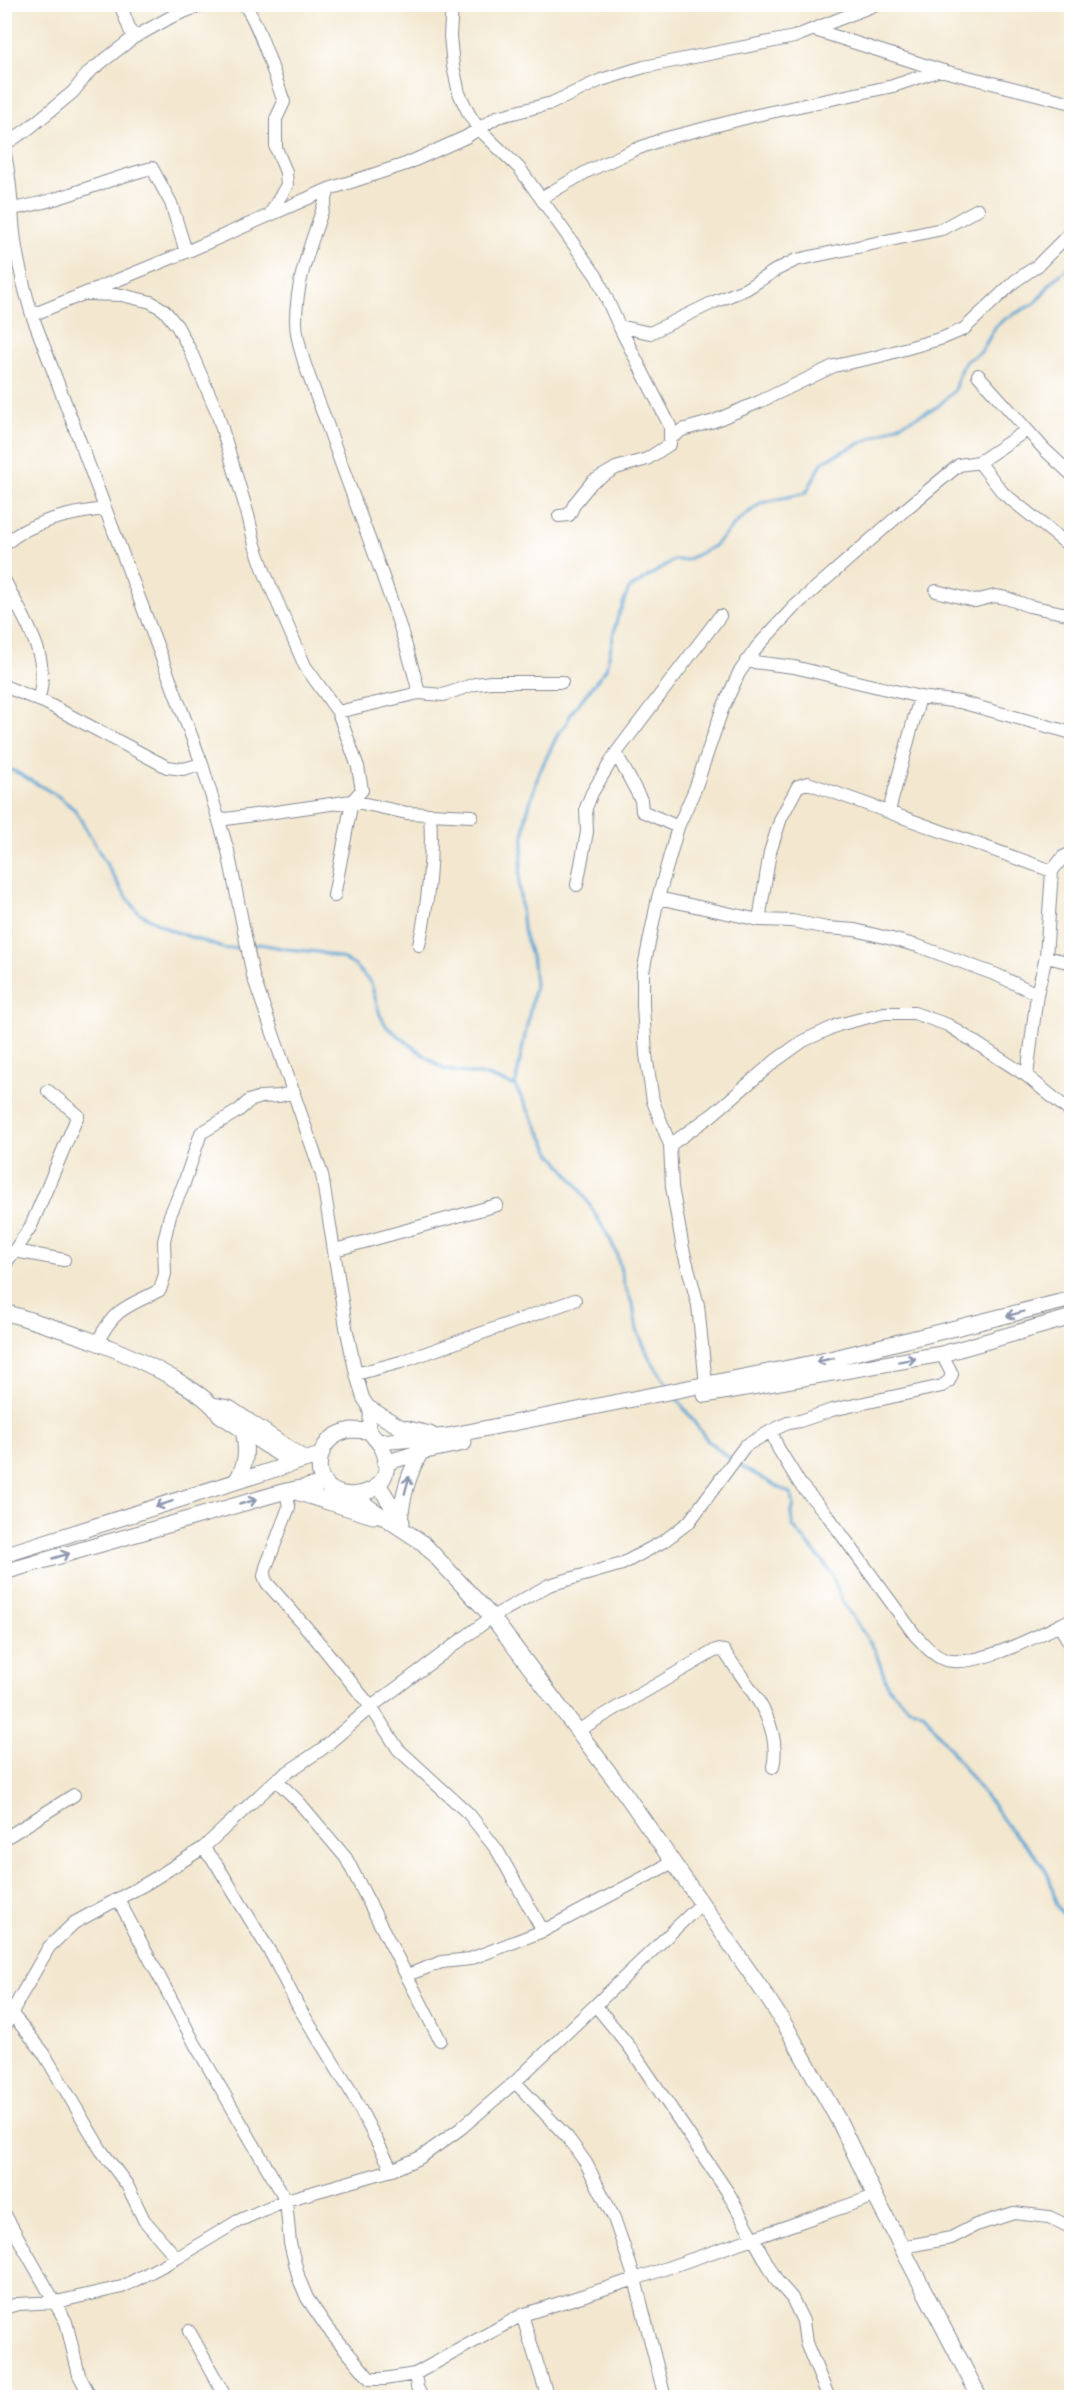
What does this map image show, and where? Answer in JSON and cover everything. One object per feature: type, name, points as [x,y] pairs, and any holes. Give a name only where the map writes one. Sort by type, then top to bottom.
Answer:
[{"type":"main road","points":[[980,2397],[875,2196],[840,2123],[788,2028],[702,1903],[492,1617],[423,1543],[399,1524],[352,1496],[338,1493],[326,1484],[320,1470],[320,1455],[328,1440],[351,1430],[374,1437],[448,1436],[657,1398],[898,1343],[1071,1299]]},
{"type":"main road","points":[[4,1312],[98,1341],[157,1369],[198,1393],[213,1405],[220,1415],[243,1430],[299,1461]]},
{"type":"main road","points":[[706,1388],[942,1354],[1071,1317]]},
{"type":"main road","points":[[386,1463],[421,1452],[657,1398]]},
{"type":"main road","points":[[213,1405],[229,1408],[274,1437],[299,1461]]},
{"type":"main road","points":[[370,1409],[400,1426],[448,1436]]},
{"type":"main road","points":[[236,1481],[242,1471],[247,1452],[243,1430]]},
{"type":"main road","points":[[352,1496],[366,1493],[378,1484],[386,1463],[374,1437]]},
{"type":"main road","points":[[399,1524],[411,1468],[421,1452]]},
{"type":"main road","points":[[4,1555],[320,1455]]},
{"type":"main road","points":[[4,1572],[288,1490],[326,1484]]},
{"type":"main road","points":[[378,1484],[399,1524]]},
{"type":"main road","points":[[288,1490],[399,1524]]},
{"type":"street","points":[[120,4],[132,38]]},
{"type":"street","points":[[4,142],[10,141],[28,129],[73,92],[89,72],[132,38],[171,17],[204,4]]},
{"type":"street","points":[[243,4],[258,32],[285,102],[276,119],[276,148],[286,172],[287,185],[270,215]]},
{"type":"street","points":[[452,4],[450,36],[459,93],[478,128],[508,155],[597,277],[619,326],[675,431],[670,444],[647,459],[616,468],[592,482],[575,503],[569,515],[559,516]]},
{"type":"street","points":[[32,315],[186,252],[330,189],[406,164],[466,137],[496,117],[552,103],[622,73],[794,37],[877,4]]},
{"type":"street","points":[[815,30],[939,70],[1071,103]]},
{"type":"street","points":[[540,198],[588,171],[663,139],[757,115],[893,86],[939,70]]},
{"type":"street","points":[[4,150],[10,174],[21,276],[32,315],[202,764],[228,851],[253,976],[322,1175],[346,1327],[363,1398],[370,1409],[374,1437]]},
{"type":"street","points":[[12,209],[56,200],[152,168],[171,203],[186,252]]},
{"type":"street","points":[[330,189],[304,261],[296,323],[299,341],[406,640],[419,693]]},
{"type":"street","points":[[619,326],[650,333],[747,289],[796,260],[942,229],[978,209]]},
{"type":"street","points":[[675,431],[714,421],[834,366],[943,338],[964,328],[1015,281],[1037,266],[1071,231]]},
{"type":"street","points":[[82,294],[122,295],[151,302],[164,310],[177,326],[205,381],[217,412],[266,576],[305,666],[338,712],[360,777],[362,790],[352,801],[334,896]]},
{"type":"street","points":[[978,375],[1071,474]]},
{"type":"street","points":[[706,1388],[698,1305],[683,1249],[672,1186],[670,1144],[653,1101],[646,1055],[643,1005],[643,972],[658,898],[678,827],[695,789],[722,710],[746,661],[794,608],[959,465],[979,462],[1028,430]]},
{"type":"street","points":[[979,462],[1003,493],[1071,548]]},
{"type":"street","points":[[79,512],[100,497]]},
{"type":"street","points":[[4,545],[19,533],[79,512],[105,509]]},
{"type":"street","points":[[4,579],[39,648],[43,675],[38,700]]},
{"type":"street","points":[[936,591],[975,601],[995,596],[1071,615]]},
{"type":"street","points":[[577,885],[586,832],[586,808],[592,793],[616,753],[720,616]]},
{"type":"street","points":[[746,661],[794,667],[920,697],[960,702],[1071,732]]},
{"type":"street","points":[[338,712],[419,693],[443,695],[475,684],[562,682]]},
{"type":"street","points":[[4,686],[38,700],[167,766],[183,769],[202,764]]},
{"type":"street","points":[[889,811],[920,697]]},
{"type":"street","points":[[616,753],[641,800],[642,811],[678,827]]},
{"type":"street","points":[[759,920],[770,852],[781,818],[798,786],[808,783],[1052,872]]},
{"type":"street","points":[[219,820],[352,801],[430,815],[472,816]]},
{"type":"street","points":[[419,945],[424,923],[432,841],[430,815]]},
{"type":"street","points":[[1027,1076],[1037,994],[1046,957],[1052,872],[1063,857],[1071,853]]},
{"type":"street","points":[[658,898],[759,920],[792,921],[827,928],[855,930],[888,938],[998,975],[1037,994]]},
{"type":"street","points":[[1046,957],[1071,963]]},
{"type":"street","points":[[670,1144],[703,1123],[775,1061],[803,1041],[838,1026],[884,1013],[914,1013],[948,1025],[1027,1076],[1071,1113]]},
{"type":"street","points":[[4,1266],[31,1226],[78,1115],[48,1091]]},
{"type":"street","points":[[98,1341],[108,1321],[134,1301],[160,1290],[165,1274],[164,1241],[170,1215],[183,1186],[201,1133],[238,1111],[249,1101],[294,1092]]},
{"type":"street","points":[[335,1250],[497,1205]]},
{"type":"street","points":[[15,1251],[64,1260]]},
{"type":"street","points":[[356,1374],[401,1362],[575,1300]]},
{"type":"street","points":[[4,2028],[38,1964],[59,1936],[74,1923],[202,1848],[276,1780],[322,1749],[371,1707],[492,1617],[549,1585],[622,1564],[664,1541],[689,1522],[745,1446],[771,1431],[788,1423],[832,1410],[942,1386],[949,1382],[952,1374],[942,1354]]},
{"type":"street","points":[[771,1431],[778,1448],[800,1484],[828,1516],[915,1635],[932,1653],[942,1659],[965,1663],[1009,1648],[1071,1619]]},
{"type":"street","points":[[288,1490],[290,1506],[266,1567],[264,1576],[267,1584],[312,1634],[371,1707],[398,1749],[469,1814],[497,1850],[543,1931]]},
{"type":"street","points":[[1059,1625],[1071,1647]]},
{"type":"street","points":[[577,1731],[716,1650],[720,1650],[724,1651],[759,1699],[774,1739],[776,1755],[772,1767]]},
{"type":"street","points":[[276,1780],[298,1801],[346,1858],[440,2040]]},
{"type":"street","points":[[4,1839],[74,1795]]},
{"type":"street","points":[[202,1848],[217,1865],[273,1957],[298,2006],[350,2090],[392,2170]]},
{"type":"street","points":[[407,1975],[442,1962],[470,1959],[543,1931],[673,1862]]},
{"type":"street","points":[[118,1899],[183,2023],[286,2200],[290,2243],[299,2279],[307,2298],[326,2326],[370,2379],[400,2376],[418,2386],[522,2315],[635,2279],[875,2196]]},
{"type":"street","points":[[4,2308],[56,2302],[122,2287],[177,2258],[238,2221],[286,2200],[392,2170],[421,2157],[460,2129],[515,2082],[702,1903]]},
{"type":"street","points":[[596,2006],[629,2046],[729,2194],[777,2281],[798,2309],[803,2321],[806,2343],[829,2397]]},
{"type":"street","points":[[12,2014],[43,2052],[101,2150],[127,2185],[144,2220],[177,2258]]},
{"type":"street","points":[[515,2082],[568,2138],[586,2163],[614,2218],[635,2279],[665,2397]]},
{"type":"street","points":[[4,2213],[66,2322],[79,2375],[91,2397]]},
{"type":"street","points":[[902,2247],[951,2238],[976,2225],[1014,2213],[1030,2213],[1049,2217],[1071,2228]]},
{"type":"street","points":[[522,2315],[548,2397]]},
{"type":"street","points":[[189,2331],[226,2397]]},
{"type":"waterway","points":[[515,1086],[535,985],[533,963],[523,929],[519,883],[526,816],[539,773],[558,734],[571,713],[606,669],[617,619],[629,589],[674,560],[686,560],[714,546],[739,520],[761,503],[806,493],[823,461],[937,407],[954,391],[961,368],[966,361],[981,352],[996,326],[1035,303],[1051,283],[1072,264]]},
{"type":"waterway","points":[[4,767],[58,796],[75,810],[121,889],[138,912],[170,930],[211,944],[226,949],[243,947]]},
{"type":"waterway","points":[[249,946],[260,944],[318,952],[341,958],[354,965],[371,983],[380,1015],[387,1027],[424,1055],[445,1070],[487,1076],[515,1086],[552,1154],[579,1187],[611,1241],[633,1305],[637,1330],[649,1357],[668,1386]]},
{"type":"waterway","points":[[675,1396],[708,1441],[732,1460]]},
{"type":"waterway","points":[[737,1464],[791,1494],[794,1505],[791,1515],[793,1526],[831,1572],[842,1601],[875,1650],[888,1687],[908,1707],[923,1712],[1008,1826],[1038,1859],[1046,1871],[1060,1910],[1072,1922]]}]
